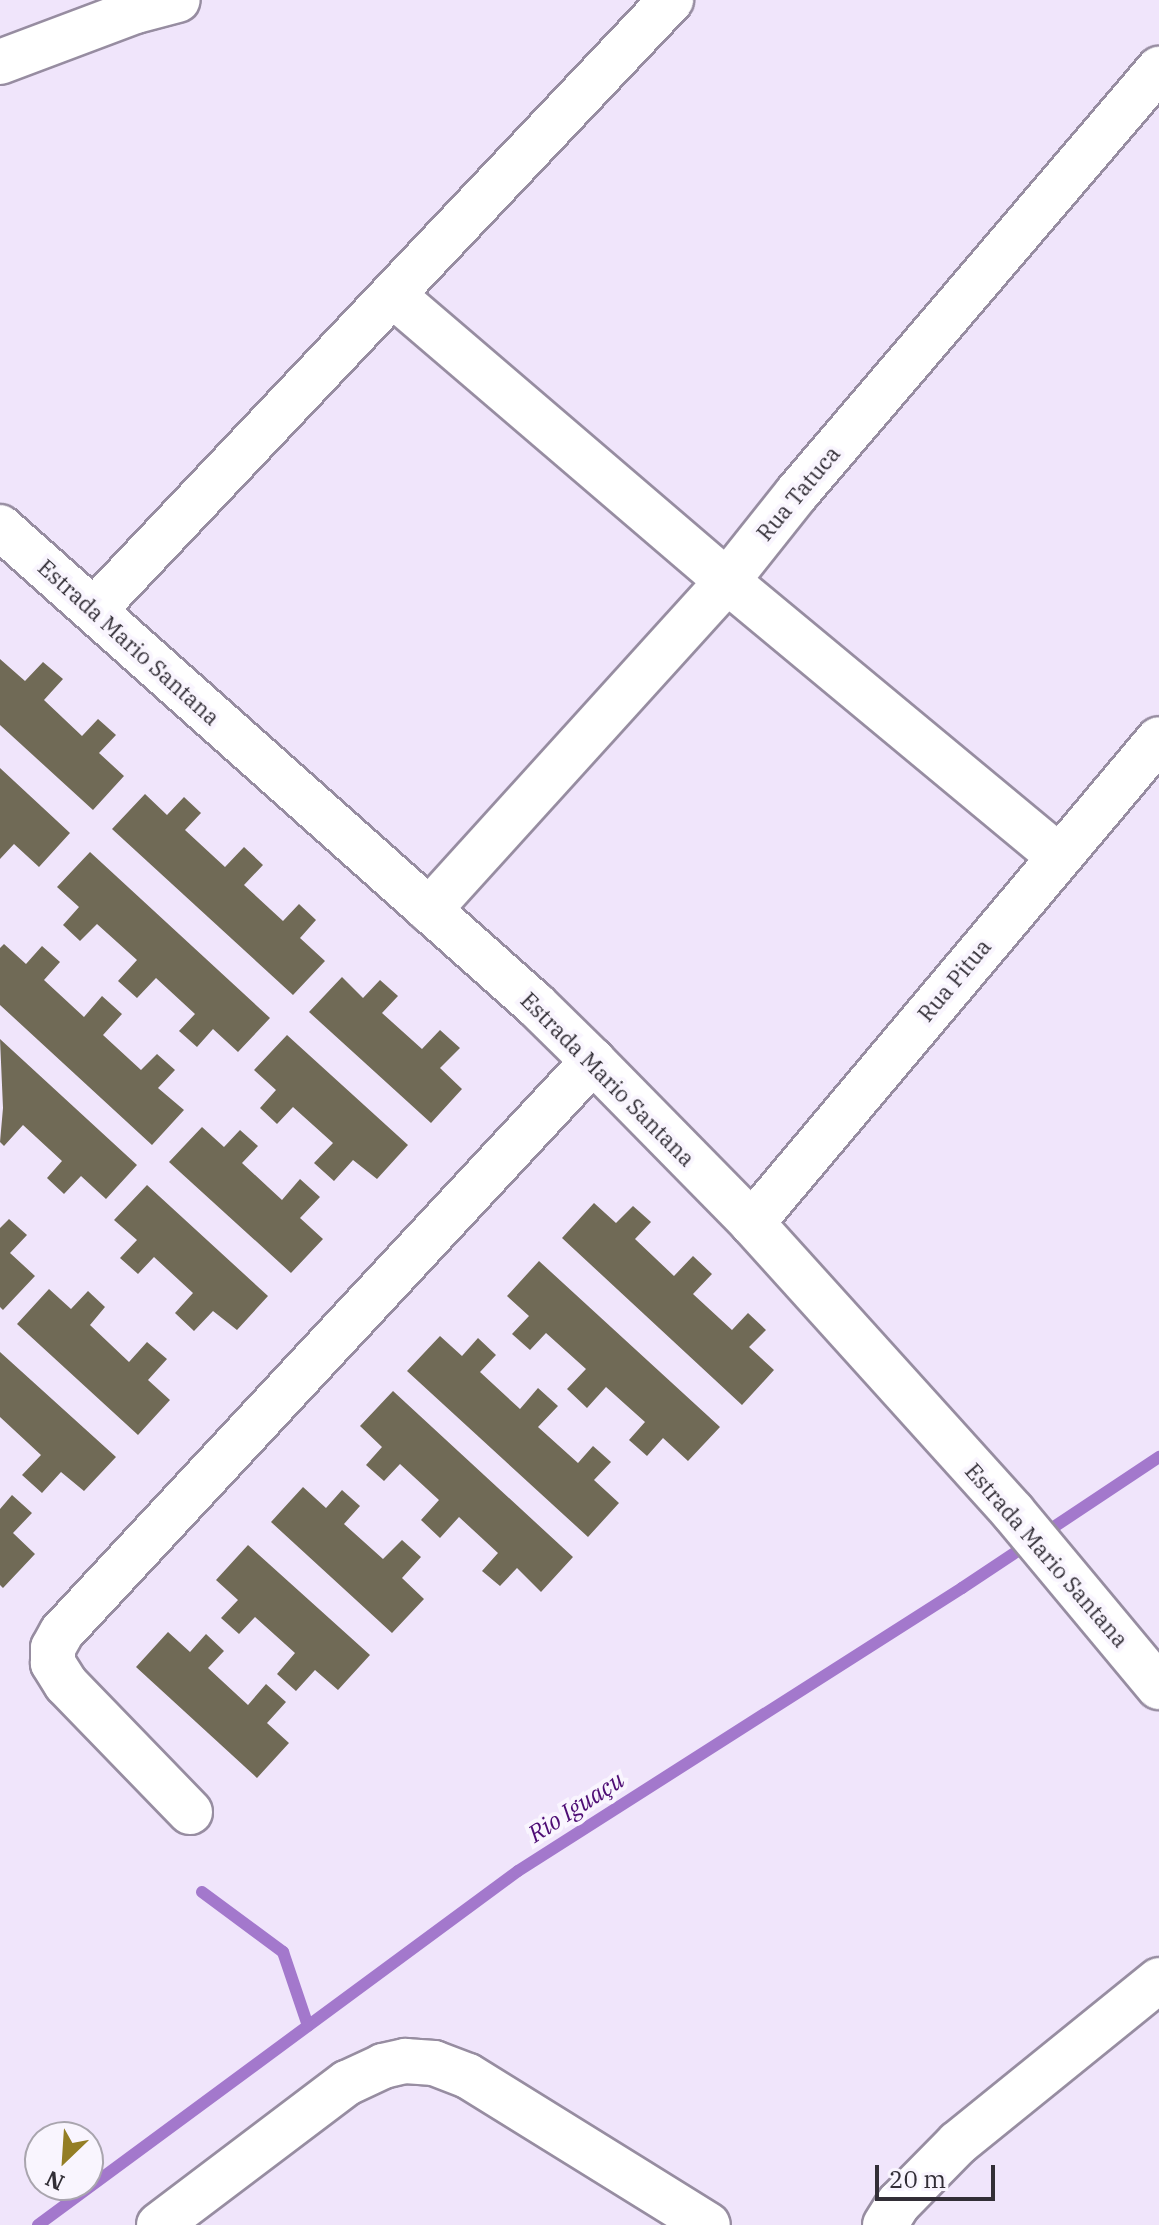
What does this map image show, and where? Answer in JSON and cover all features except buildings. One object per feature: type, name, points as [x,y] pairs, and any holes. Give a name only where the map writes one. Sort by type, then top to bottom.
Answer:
[{"type":"street","points":[[0,62],[136,11],[178,0]]},
{"type":"street","points":[[94,610],[671,0]]},
{"type":"street","name":"Rua Tatuca","points":[[429,910],[727,581],[797,493],[1159,69]]},
{"type":"street","points":[[393,295],[727,581],[1058,856]]},
{"type":"street","name":"Estrada Mario Santana","points":[[0,527],[429,910],[593,1061],[752,1223],[1013,1512],[1159,1687]]},
{"type":"street","name":"Rua Pitua","points":[[752,1223],[1159,739]]},
{"type":"street","points":[[190,1812],[66,1684],[53,1663],[53,1648],[57,1640],[593,1061]]},
{"type":"street","points":[[885,2225],[899,2203],[958,2143],[1159,1980]]},
{"type":"street","points":[[159,2225],[347,2083],[383,2066],[405,2061],[434,2063],[468,2076],[708,2225]]},
{"type":"waterway","name":"Rio Iguaçu","points":[[38,2225],[518,1871],[962,1588],[1159,1457]]},
{"type":"waterway","points":[[202,1892],[283,1952],[308,2026]]}]
